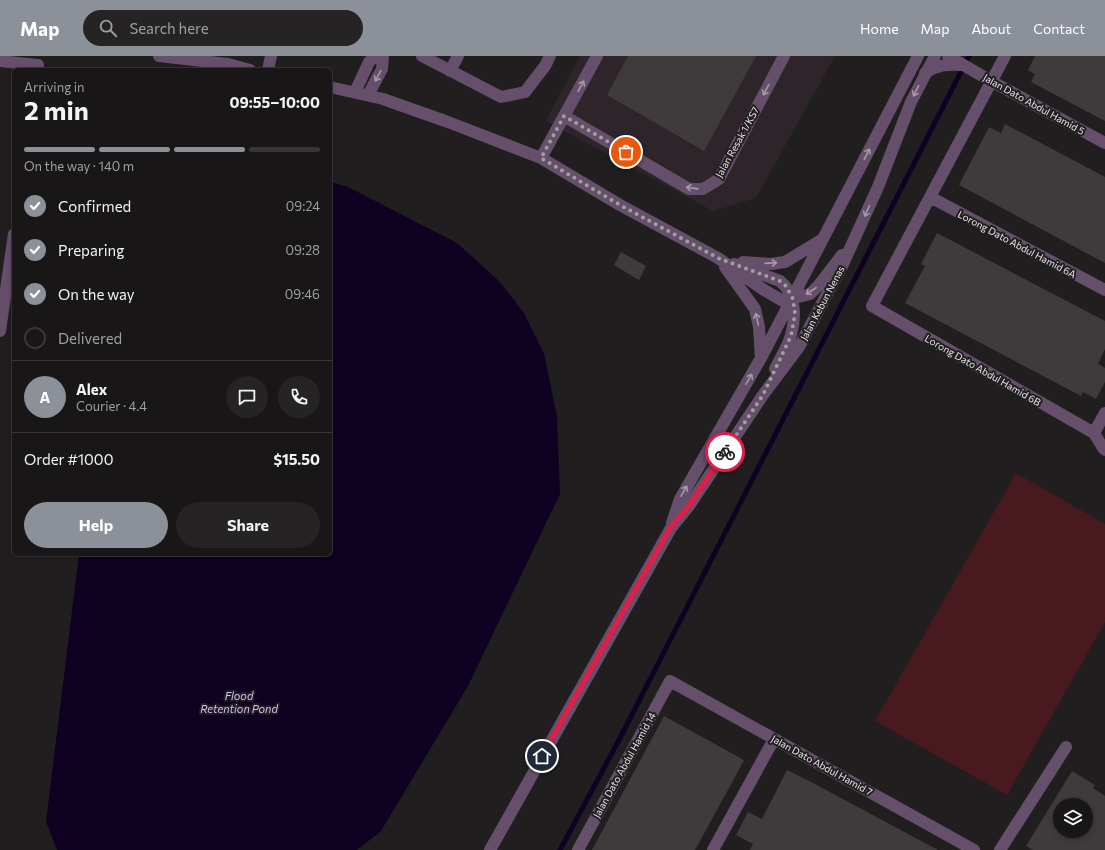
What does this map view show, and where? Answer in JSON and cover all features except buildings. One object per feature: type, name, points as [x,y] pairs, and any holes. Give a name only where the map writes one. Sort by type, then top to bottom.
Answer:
[{"type":"street","points":[[159,56],[228,64],[243,68]]},
{"type":"street","points":[[268,68],[270,56]]},
{"type":"street","points":[[355,92],[369,62],[375,56]]},
{"type":"street","points":[[368,95],[382,69],[383,56]]},
{"type":"street","points":[[422,56],[501,97],[525,92],[545,66],[550,56]]},
{"type":"street","points":[[450,71],[458,56]]},
{"type":"street","points":[[541,158],[597,56]]},
{"type":"street","name":"Jalan Resak 1/KS7","points":[[564,116],[689,189],[703,189],[719,179],[784,56]]},
{"type":"street","name":"Jalan Kebun Nenas","points":[[490,850],[670,528],[680,499],[793,299],[918,56]]},
{"type":"street","name":"Jalan Kebun Nenas","points":[[670,528],[689,506],[763,395],[799,346],[843,264],[878,187],[910,102],[934,56]]},
{"type":"street","points":[[948,56],[962,63]]},
{"type":"street","points":[[930,197],[1005,56]]},
{"type":"street","points":[[0,61],[38,68]]},
{"type":"street","name":"Jalan Dato Abdul Hamid 5","points":[[925,73],[934,67],[946,64],[962,63],[991,81],[1105,143]]},
{"type":"street","points":[[332,87],[383,99],[541,158],[620,205],[718,258],[778,299],[793,299],[810,294],[854,240]]},
{"type":"street","name":"Lorong Dato Abdul Hamid 6A","points":[[930,197],[1105,290]]},
{"type":"street","name":"Lorong Dato Abdul Hamid 6B","points":[[930,197],[872,306],[1094,433]]},
{"type":"street","points":[[718,258],[757,264],[785,262],[823,239]]},
{"type":"street","points":[[0,331],[12,248]]},
{"type":"street","points":[[718,258],[755,309],[759,327],[761,358]]},
{"type":"street","points":[[763,395],[791,336],[795,314],[793,299]]},
{"type":"street","points":[[1105,413],[1094,433],[1105,450]]},
{"type":"street","name":"Jalan Dato Abdul Hamid 7","points":[[670,681],[974,850]]},
{"type":"street","name":"Jalan Dato Abdul Hamid 14","points":[[578,850],[670,681]]},
{"type":"street","points":[[713,850],[774,739]]},
{"type":"street","points":[[1000,850],[1066,747]]},
{"type":"shaded area","points":[[580,56],[835,56],[756,198],[713,211],[546,121]]},
{"type":"shaded area","points":[[1016,473],[1105,524],[1105,622],[1007,795],[875,721]]},
{"type":"water","name":"Flood Retention Pond","points":[[332,183],[348,187],[457,243],[500,282],[524,313],[544,354],[557,416],[560,494],[468,686],[381,831],[357,850],[57,850],[46,822],[79,556],[332,556]]},
{"type":"waterway","points":[[560,850],[620,738],[969,56]]},
{"type":"way so far","points":[[626,152],[564,116],[541,158],[620,205],[718,258],[780,281],[786,286],[793,299],[795,314],[791,336],[763,395],[725,452]]},
{"type":"route","points":[[542,756],[670,528],[689,506],[725,452]]}]
